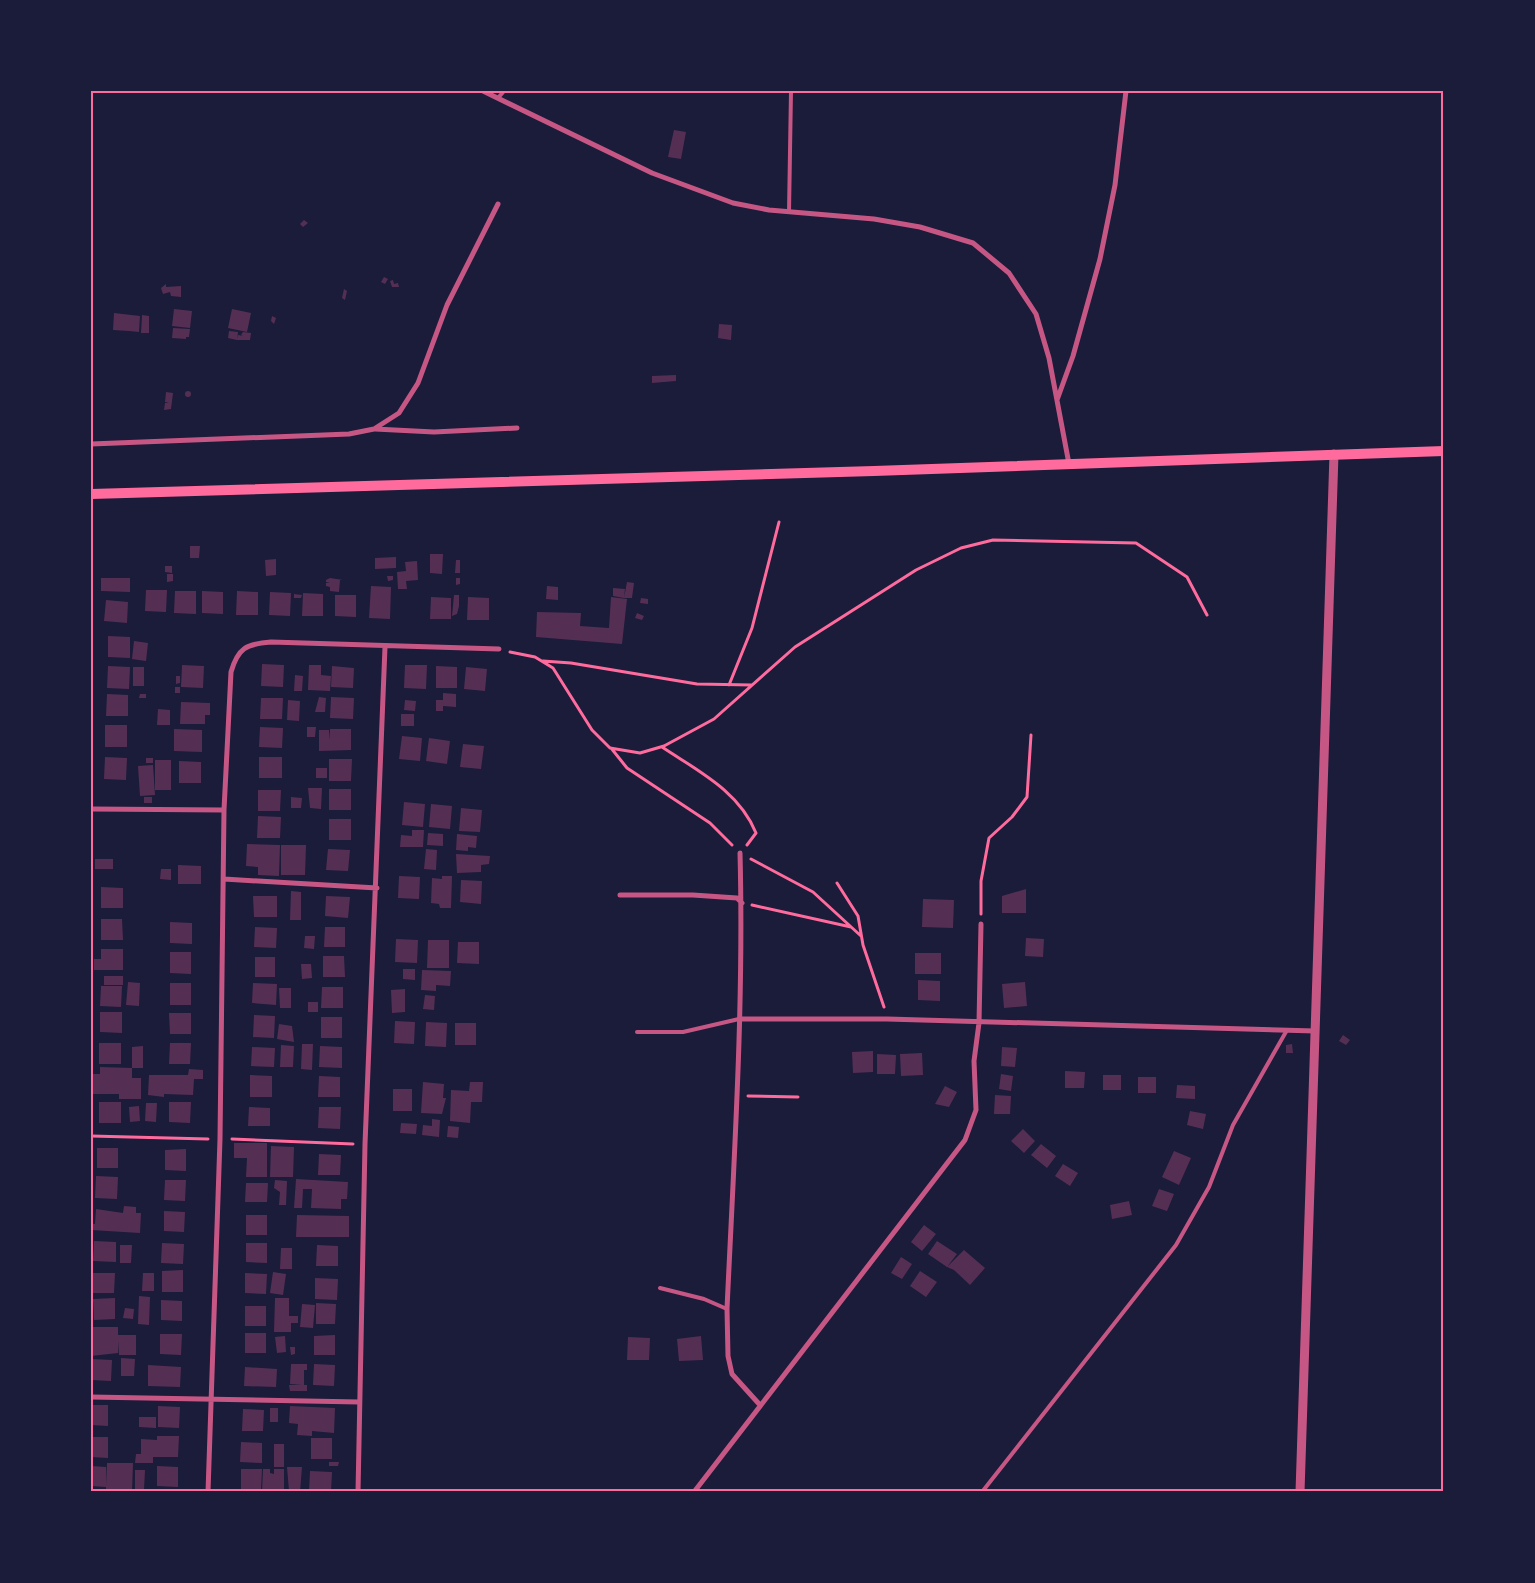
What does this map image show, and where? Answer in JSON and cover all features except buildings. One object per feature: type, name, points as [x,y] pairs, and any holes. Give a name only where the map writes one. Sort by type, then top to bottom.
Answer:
[{"type":"main road","points":[[91,494],[1069,465],[1444,451]]},
{"type":"street","points":[[483,91],[652,173],[734,203],[789,212],[874,219],[920,227],[973,243],[1009,273],[1036,314],[1049,358],[1069,465]]},
{"type":"street","points":[[1056,401],[1073,356],[1100,259],[1115,185],[1126,91]]},
{"type":"street","points":[[374,429],[398,412],[418,383],[447,305],[498,204]]},
{"type":"street","points":[[91,444],[349,434],[374,429],[434,432],[517,428]]},
{"type":"street","points":[[1300,1492],[1334,454]]},
{"type":"street","points":[[208,1492],[220,1139],[224,810],[231,672],[236,656],[244,648],[255,643],[271,642],[499,649]]},
{"type":"street","points":[[358,1492],[365,1144],[377,888],[385,647]]},
{"type":"street","points":[[91,809],[224,810]]},
{"type":"street","points":[[740,853],[742,903],[728,1356],[732,1374],[760,1405]]},
{"type":"street","points":[[224,879],[377,888]]},
{"type":"street","points":[[620,895],[693,895],[737,898],[742,903]]},
{"type":"street","points":[[694,1492],[965,1140],[976,1110],[974,1061],[979,1023],[981,924]]},
{"type":"street","points":[[739,1019],[888,1019],[1315,1031]]},
{"type":"street","points":[[91,1397],[359,1402]]},
{"type":"lane","points":[[498,98],[504,91]]},
{"type":"lane","points":[[789,212],[791,91]]},
{"type":"lane","points":[[637,1032],[683,1032],[739,1019]]},
{"type":"lane","points":[[982,1492],[1176,1246],[1209,1187],[1233,1125],[1287,1030]]},
{"type":"lane","points":[[660,1288],[704,1299],[728,1309]]},
{"type":"path","points":[[729,685],[752,628],[779,522]]},
{"type":"path","points":[[610,748],[640,753],[662,747],[714,719],[795,647],[916,570],[961,548],[993,540],[1136,543],[1187,578],[1207,615]]},
{"type":"path","points":[[499,649],[540,661],[553,668],[592,730],[627,768],[710,823],[740,853],[813,892],[861,936]]},
{"type":"path","points":[[540,661],[571,663],[697,684],[752,685]]},
{"type":"path","points":[[981,924],[981,881],[988,838],[1012,817],[1027,797],[1031,735]]},
{"type":"path","points":[[662,747],[737,800],[749,816],[756,834],[740,853]]},
{"type":"path","points":[[837,883],[858,916],[861,936],[888,1019]]},
{"type":"path","points":[[742,903],[852,927]]},
{"type":"path","points":[[737,1096],[798,1097]]}]
